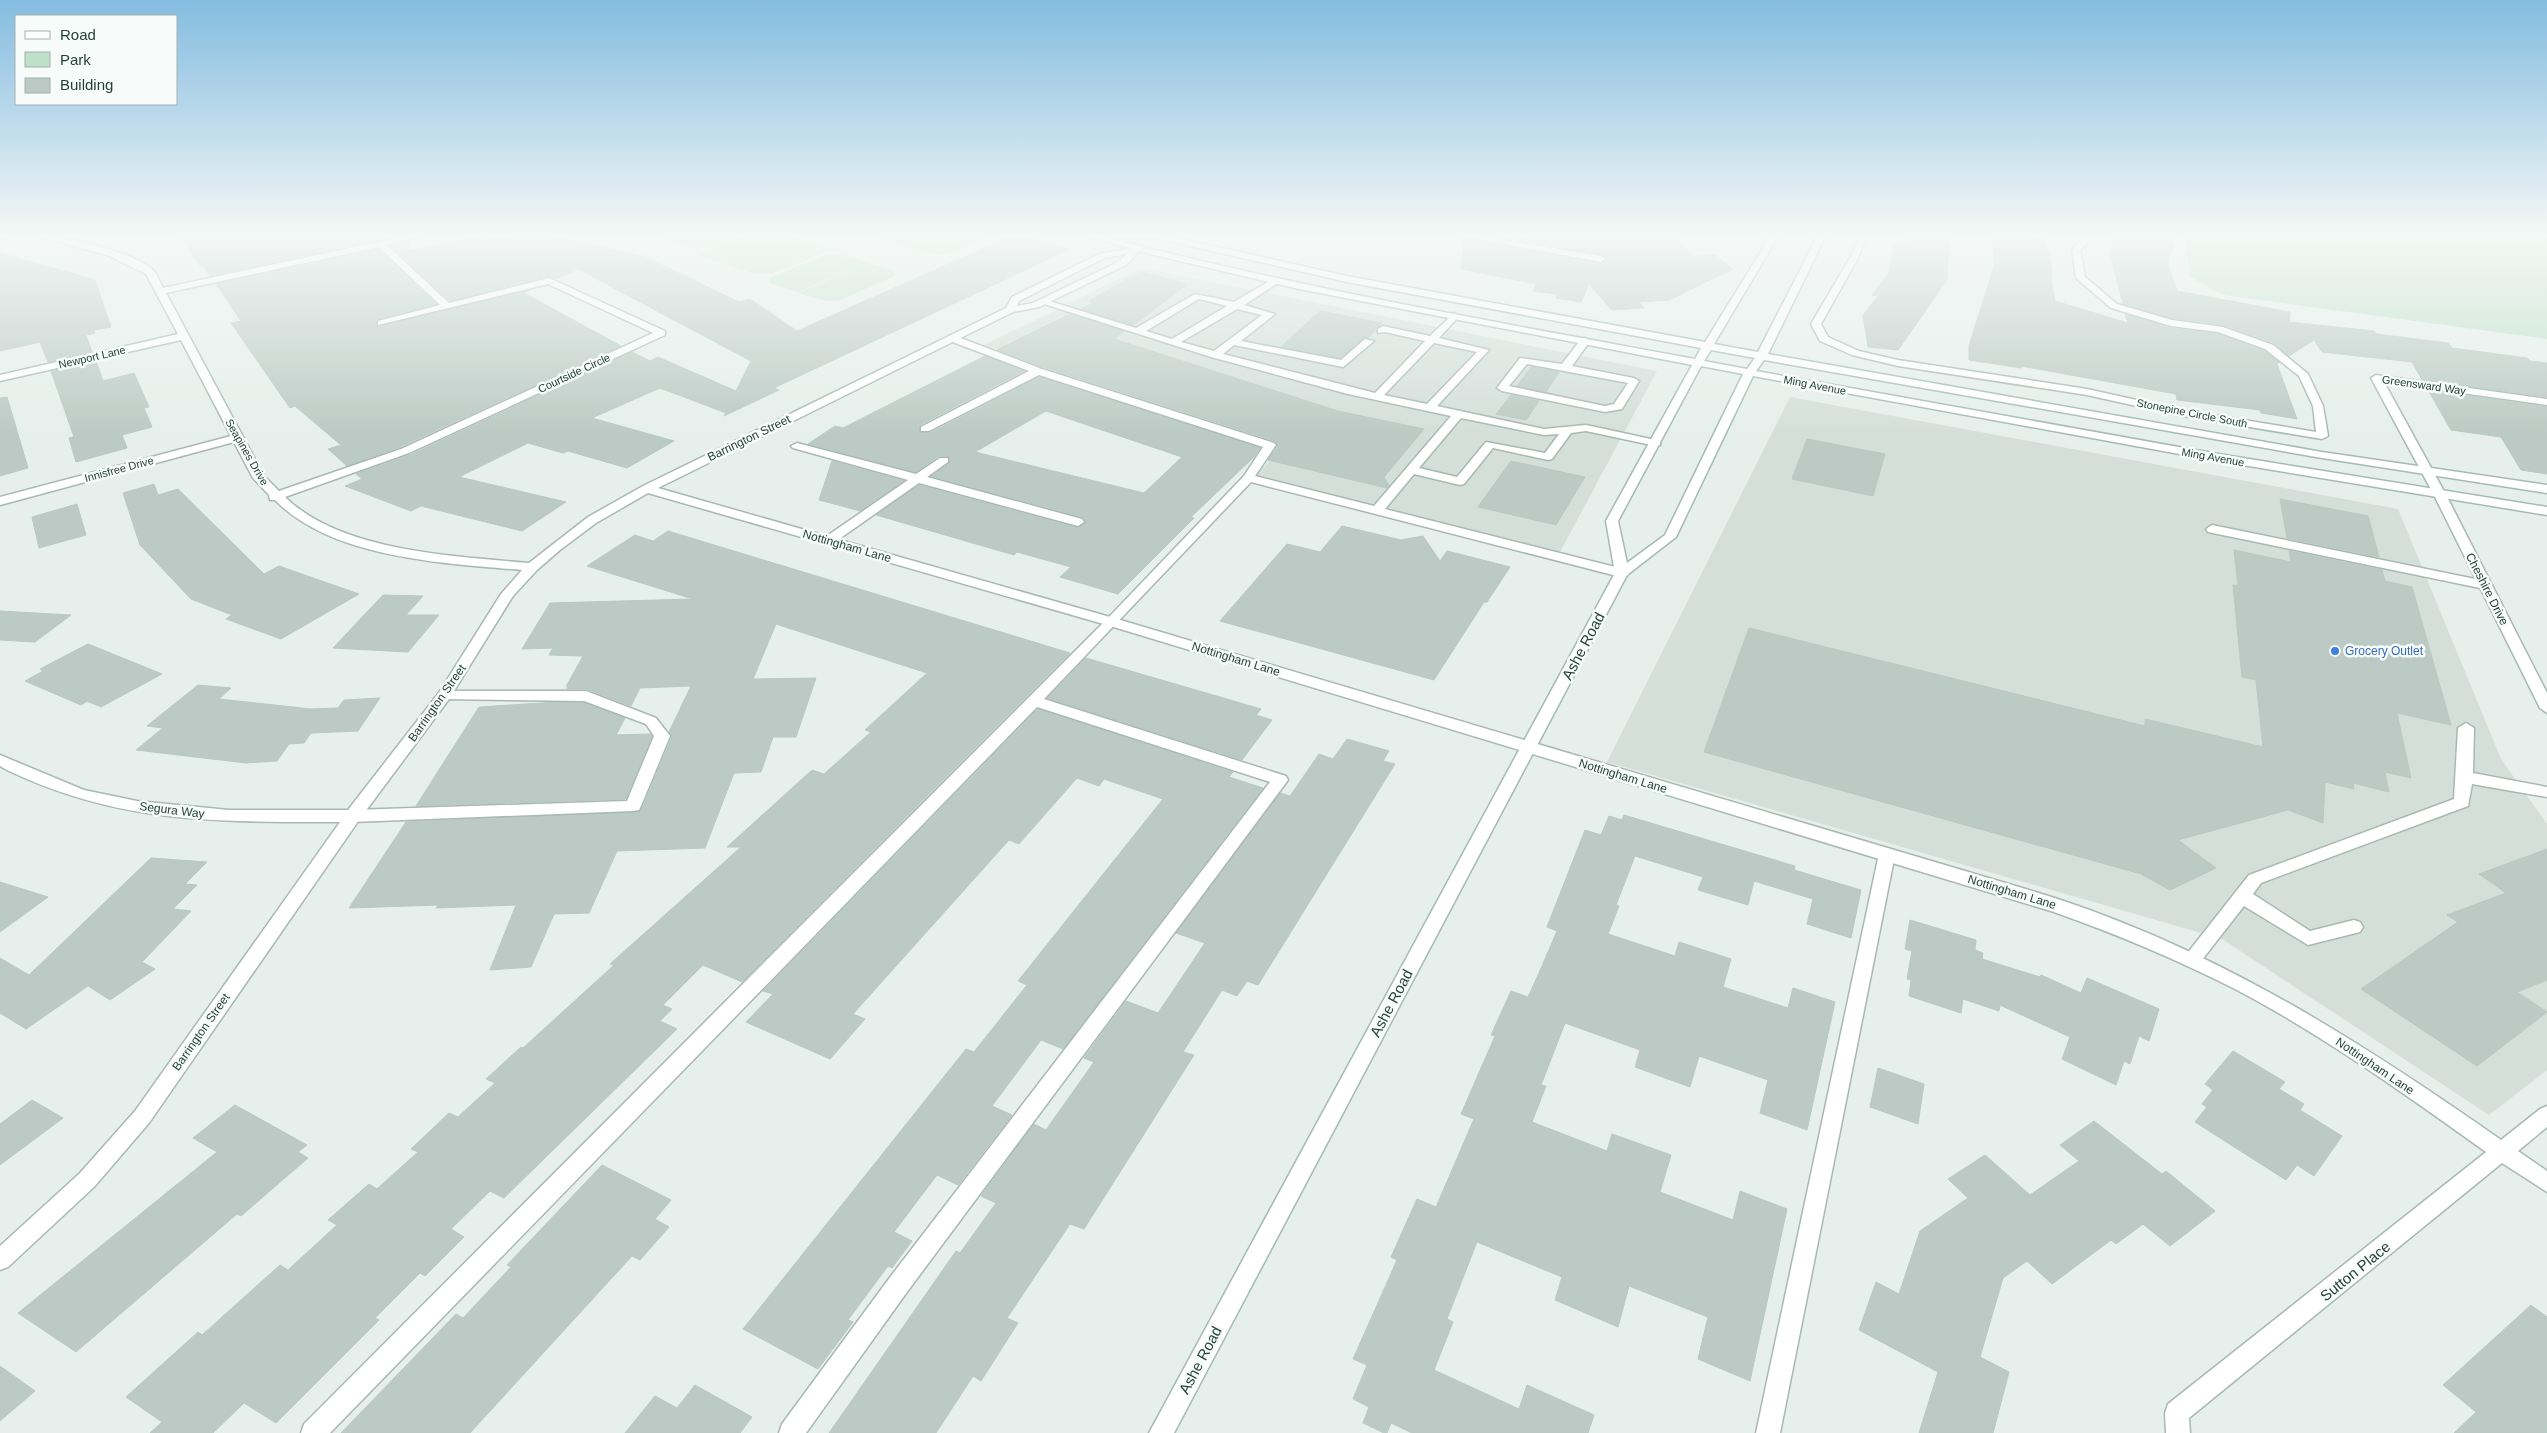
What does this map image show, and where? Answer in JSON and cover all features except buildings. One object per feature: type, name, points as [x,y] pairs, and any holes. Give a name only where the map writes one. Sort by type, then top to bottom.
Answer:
[{"type":"street","name":"Seapines Drive","points":[[167,302],[259,478],[274,497],[292,511],[318,526],[355,540],[436,558],[532,567]]},
{"type":"street","points":[[442,302],[446,306]]},
{"type":"street","name":"Courtside Circle","points":[[381,323],[463,302]]},
{"type":"street","name":"Courtside Circle","points":[[274,497],[405,451],[661,333],[594,302]]},
{"type":"street","name":"Barrington Street","points":[[1010,310],[1014,302]]},
{"type":"street","points":[[1043,302],[1215,355],[1378,397],[1544,432],[1586,428],[1656,443]]},
{"type":"street","name":"Barrington Street","points":[[0,1260],[87,1180],[142,1117],[353,816],[444,696],[508,594],[532,567],[592,520],[647,489],[1010,310],[1043,302]]},
{"type":"street","points":[[1137,332],[1188,302]]},
{"type":"street","points":[[1215,355],[1270,314],[1221,302]]},
{"type":"street","points":[[1174,343],[1239,302]]},
{"type":"street","name":"Ming Avenue","points":[[1382,302],[1749,373],[2140,445],[2547,511]]},
{"type":"street","name":"Ming Avenue","points":[[1477,302],[2126,422],[2547,489]]},
{"type":"street","points":[[1248,478],[1622,572],[1612,521],[1700,363],[1708,345],[1734,302]]},
{"type":"street","name":"Ashe Road","points":[[1161,1433],[1622,572],[1670,537],[1749,373],[1762,355],[1789,302]]},
{"type":"street","name":"Stonepine Circle South","points":[[1828,302],[1816,324],[1824,339],[1856,353],[1898,363],[2078,391],[2177,412],[2322,436],[2318,406],[2303,374],[2269,347],[2220,330],[2171,323],[2114,306],[2109,302]]},
{"type":"street","points":[[1378,397],[1454,316]]},
{"type":"street","points":[[1381,331],[1384,329],[1484,350],[1430,408]]},
{"type":"street","name":"Newport Lane","points":[[0,378],[184,336]]},
{"type":"street","points":[[313,1433],[1112,622],[1248,478],[1270,445],[1038,371],[954,338]]},
{"type":"street","points":[[1232,342],[1343,364],[1369,341]]},
{"type":"street","points":[[1557,368],[1585,341]]},
{"type":"street","points":[[1524,360],[1557,368],[1606,378],[1634,381],[1618,407],[1605,408],[1589,402],[1535,391],[1502,388],[1524,360]]},
{"type":"street","points":[[925,429],[1038,371]]},
{"type":"street","name":"Greensward Way","points":[[2426,471],[2376,378],[2547,402]]},
{"type":"street","points":[[1605,408],[1610,433]]},
{"type":"street","points":[[1377,511],[1458,414]]},
{"type":"street","points":[[1412,470],[1460,481],[1490,444],[1548,457],[1567,430]]},
{"type":"street","name":"Innisfree Drive","points":[[0,501],[238,438]]},
{"type":"street","points":[[797,446],[1078,522]]},
{"type":"street","points":[[828,541],[944,460]]},
{"type":"street","name":"Cheshire Drive","points":[[2426,471],[2440,495],[2547,708]]},
{"type":"street","name":"Nottingham Lane","points":[[647,489],[1112,622],[1527,748],[1886,854],[2104,922],[2192,960],[2270,1000],[2351,1048],[2547,1183]]},
{"type":"street","points":[[2212,529],[2485,585]]},
{"type":"street","name":"Segura Way","points":[[0,760],[60,787],[105,801],[166,812],[235,816],[353,816],[633,806],[662,736],[652,720],[586,696],[444,696]]},
{"type":"street","points":[[791,1433],[899,1284],[1280,780],[1034,702]]},
{"type":"street","points":[[2192,960],[2255,880],[2462,802],[2465,777],[2466,728]]},
{"type":"street","points":[[2465,777],[2547,792]]},
{"type":"street","points":[[1768,1433],[1886,854]]},
{"type":"street","points":[[2242,896],[2308,938],[2354,927]]},
{"type":"street","name":"Sutton Place","points":[[2178,1433],[2178,1413],[2547,1116]]},
{"type":"shaded area","points":[[1072,302],[1311,302],[1657,371],[1560,552],[1254,477],[1287,444],[984,345]]},
{"type":"shaded area","points":[[1790,397],[2398,509],[2501,759],[2547,824],[2547,1070],[2489,1115],[2222,939],[1607,762]]},
{"type":"green space","points":[[2274,302],[2547,302],[2547,339]]},
{"type":"place","name":"Grocery Outlet","points":[[2335,651]]}]
